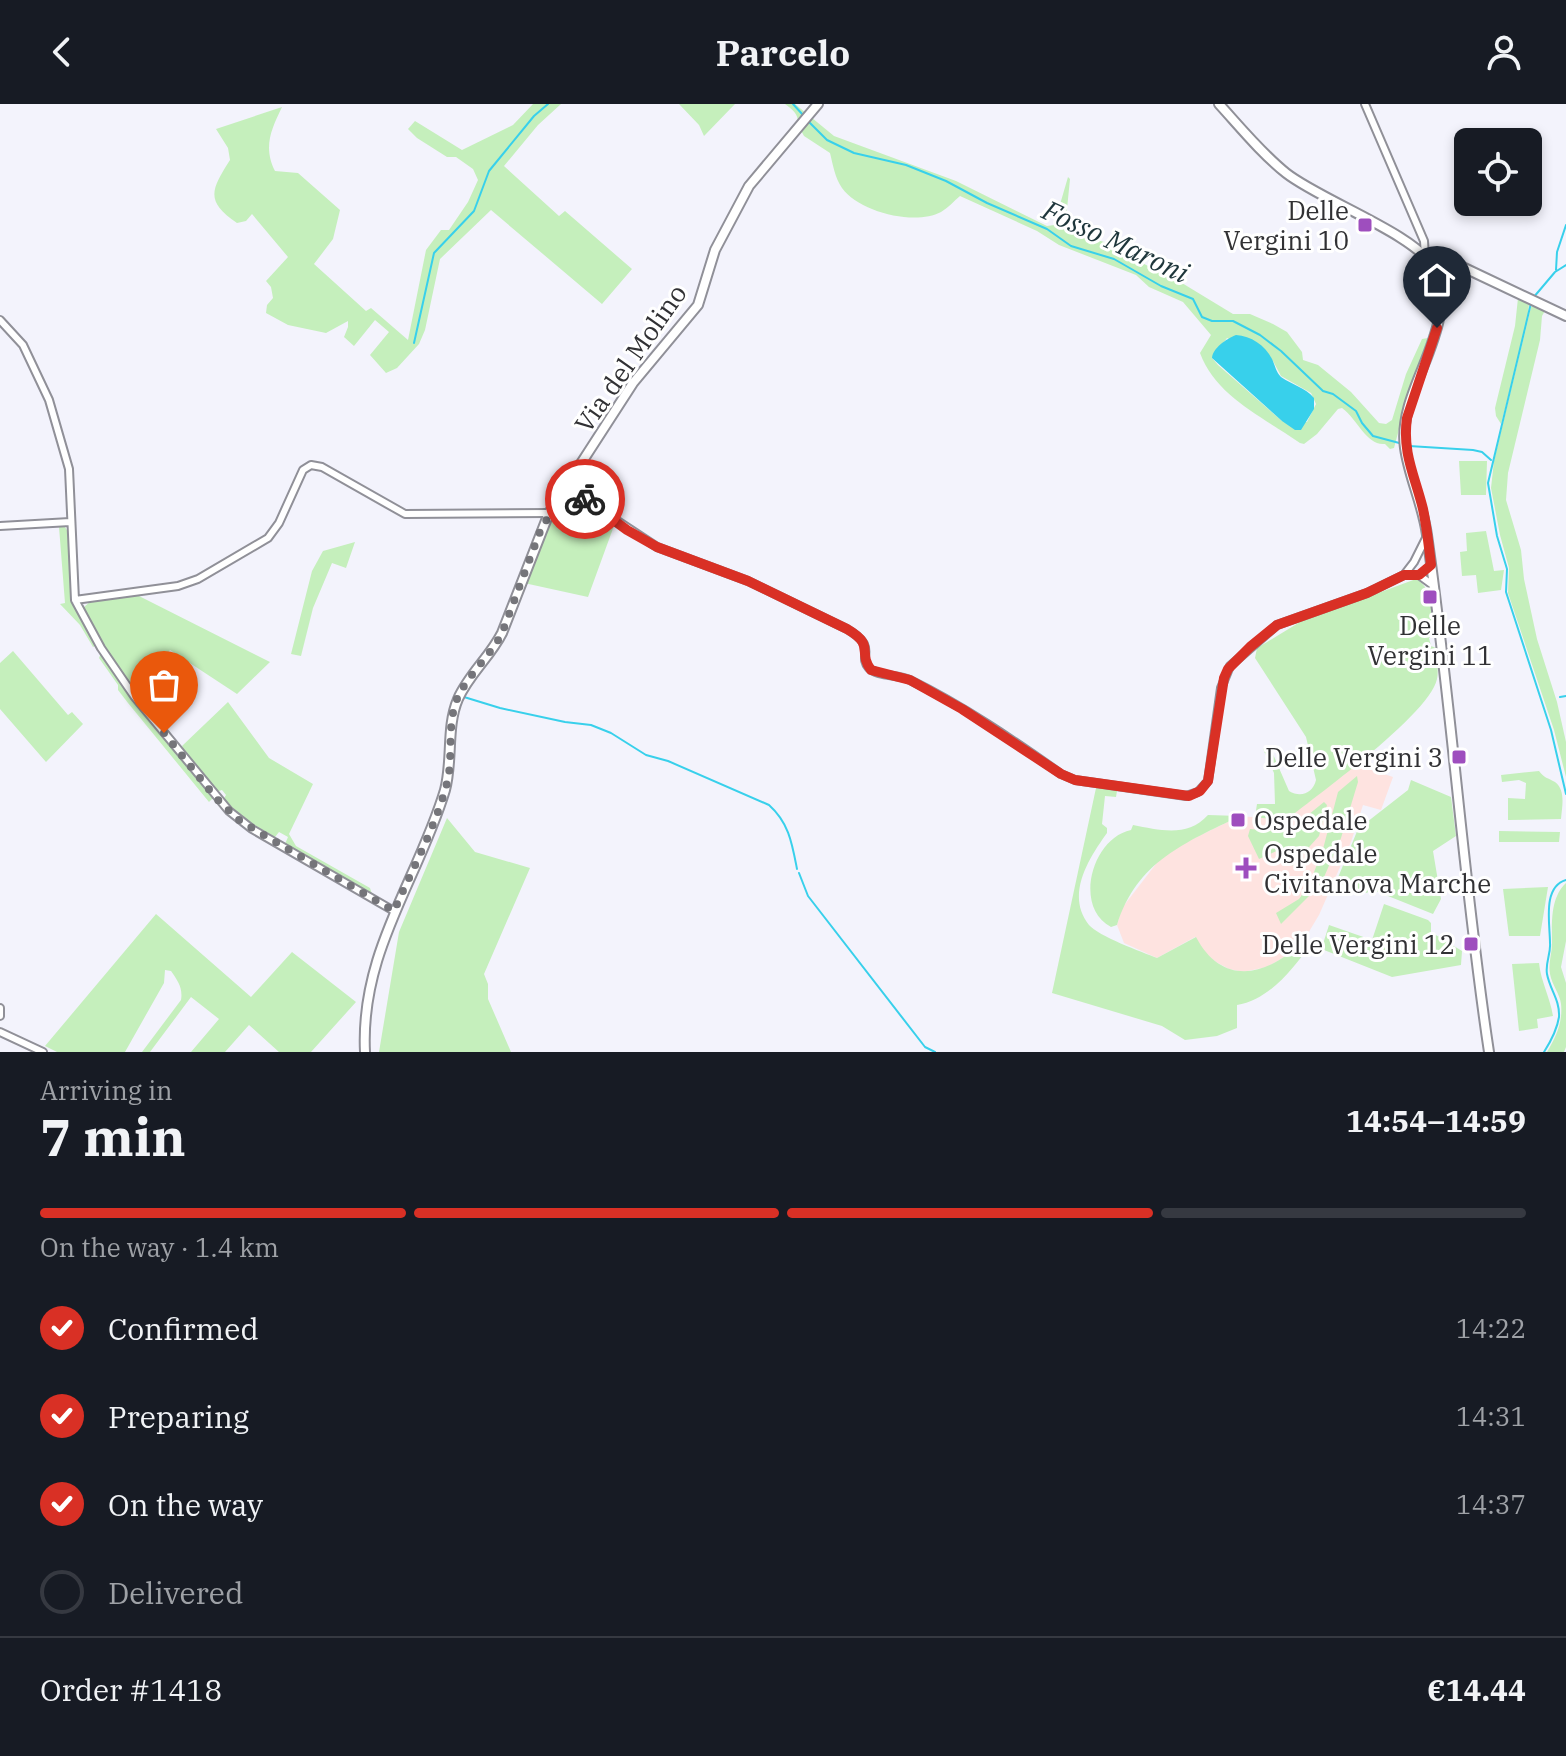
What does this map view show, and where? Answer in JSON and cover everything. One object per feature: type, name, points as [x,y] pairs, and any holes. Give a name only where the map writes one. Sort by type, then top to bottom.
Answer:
[{"type":"street","points":[[1219,104],[1287,174],[1333,203],[1406,240],[1425,256],[1436,274],[1441,305],[1437,328],[1407,418],[1405,450],[1419,494],[1427,535],[1489,1052]]},
{"type":"street","points":[[1365,104],[1424,241],[1425,256]]},
{"type":"street","name":"Via del Molino","points":[[365,1052],[366,1002],[373,970],[394,911],[444,793],[457,700],[502,633],[549,513],[633,383],[695,311],[715,250],[741,199],[761,170],[816,107]]},
{"type":"street","points":[[1425,256],[1454,263],[1566,316]]},
{"type":"street","points":[[0,320],[23,345],[49,400],[69,469],[75,600],[101,648],[134,696],[229,811],[252,829],[394,911]]},
{"type":"street","points":[[75,600],[188,584],[250,551],[274,531],[301,473],[311,465],[322,467],[405,514],[549,513]]},
{"type":"street","points":[[566,487],[657,547],[748,581],[858,635],[866,644],[866,663],[871,670],[910,680],[962,709],[1061,774],[1075,780],[1186,796],[1198,792],[1208,781],[1221,688],[1230,666],[1277,625],[1367,593],[1404,575],[1419,575],[1434,586]]},
{"type":"street","points":[[0,526],[70,522]]},
{"type":"street","points":[[1404,575],[1427,535]]},
{"type":"street","points":[[1414,562],[1431,565]]},
{"type":"street","points":[[1419,575],[1431,565]]},
{"type":"street","points":[[0,1008],[0,1016]]},
{"type":"street","points":[[0,1032],[43,1052]]},
{"type":"shaded area","name":"Ospedale Civitanova Marche","points":[[1363,757],[1368,761],[1369,769],[1393,777],[1381,810],[1363,805],[1351,842],[1319,915],[1293,952],[1267,967],[1243,972],[1216,962],[1203,951],[1195,937],[1157,958],[1124,943],[1117,925],[1122,908],[1159,860],[1176,847],[1240,816],[1285,820]]},
{"type":"green space","points":[[533,104],[561,104],[538,125],[504,166],[559,216],[565,211],[632,269],[602,304],[491,210],[440,259],[425,330],[419,344],[397,368],[386,373],[370,355],[389,332],[375,320],[354,346],[344,337],[348,321],[326,333],[288,325],[266,313],[267,305],[273,298],[266,281],[288,257],[252,214],[246,221],[237,223],[216,201],[215,187],[230,160],[228,148],[216,129],[282,107],[269,146],[275,171],[298,173],[340,210],[333,239],[314,264],[366,311],[371,308],[408,340],[426,250],[441,230],[449,230],[478,180],[473,169],[456,157],[447,157],[408,129],[415,121],[462,150],[513,125]]},
{"type":"green space","points":[[679,104],[735,104],[704,136],[699,125]]},
{"type":"green space","points":[[785,104],[795,104],[834,136],[956,181],[1047,226],[1054,225],[1068,177],[1065,229],[1128,250],[1138,261],[1177,280],[1233,314],[1250,314],[1287,332],[1302,352],[1303,360],[1318,365],[1351,392],[1379,423],[1386,424],[1392,420],[1406,374],[1422,339],[1428,338],[1410,388],[1394,448],[1373,441],[1342,408],[1304,444],[1257,415],[1229,394],[1207,368],[1200,353],[1211,335],[1183,302],[1149,287],[1136,275],[1059,245],[1037,231],[960,196],[941,212],[917,218],[888,214],[861,204],[842,188],[830,153],[804,136],[796,115]],"holes":[[[1227,338],[1273,361],[1281,376],[1311,393],[1316,404],[1307,422],[1282,421],[1212,358]]]},
{"type":"green space","points":[[1518,298],[1529,304],[1527,323],[1501,424],[1495,408],[1515,326]]},
{"type":"green space","points":[[1536,303],[1546,309],[1508,473],[1506,500],[1521,550],[1537,639],[1566,742],[1566,777],[1554,730],[1508,593],[1509,568],[1491,488],[1494,461],[1531,307]]},
{"type":"green space","points":[[1459,461],[1487,461],[1486,495],[1461,495]]},
{"type":"green space","points":[[570,492],[598,511],[597,517],[602,514],[615,523],[588,597],[524,583],[552,516]]},
{"type":"green space","points":[[59,527],[65,527],[68,532],[72,602],[97,645],[93,647],[80,625],[60,604],[65,603]]},
{"type":"green space","points":[[1486,531],[1494,571],[1504,570],[1501,590],[1478,593],[1476,575],[1462,576],[1460,552],[1467,551],[1466,533]]},
{"type":"green space","points":[[355,542],[346,568],[332,563],[313,608],[301,656],[291,654],[312,571],[323,551]]},
{"type":"green space","points":[[1416,579],[1426,589],[1431,604],[1432,635],[1429,638],[1431,646],[1436,648],[1438,672],[1430,694],[1394,732],[1285,821],[1255,817],[1257,804],[1275,804],[1274,773],[1263,749],[1269,745],[1289,791],[1306,793],[1316,780],[1306,737],[1255,658],[1257,648],[1300,622]]},
{"type":"green space","points":[[137,595],[270,662],[237,694],[170,650],[136,694],[104,647],[83,608],[92,600]]},
{"type":"green space","points":[[13,651],[68,715],[72,712],[83,724],[46,762],[0,709],[0,663]]},
{"type":"green space","points":[[101,653],[129,695],[213,798],[209,802],[118,690],[118,685],[99,658]]},
{"type":"green space","points":[[228,702],[269,758],[313,784],[289,834],[296,846],[370,888],[372,894],[285,844],[288,837],[279,832],[275,837],[246,820],[223,800],[226,795],[222,790],[216,792],[185,753],[182,746]]},
{"type":"green space","points":[[1539,771],[1561,789],[1561,819],[1508,820],[1508,798],[1525,799],[1526,783],[1519,780],[1502,782],[1501,775]]},
{"type":"green space","points":[[1357,776],[1358,782],[1341,838],[1321,884],[1281,924],[1276,913],[1299,899],[1309,885],[1323,849],[1338,792]]},
{"type":"green space","points":[[1411,780],[1451,797],[1456,836],[1433,851],[1441,899],[1433,914],[1373,890],[1366,893],[1339,884],[1337,880],[1358,829],[1408,790]]},
{"type":"green space","points":[[1096,788],[1117,791],[1116,797],[1105,796],[1102,824],[1107,828],[1107,833],[1087,865],[1079,889],[1082,913],[1094,929],[1157,958],[1196,937],[1219,964],[1233,970],[1247,971],[1276,962],[1304,940],[1311,944],[1270,990],[1237,1005],[1237,1028],[1217,1036],[1185,1040],[1162,1026],[1052,993]]},
{"type":"green space","points":[[1324,802],[1327,805],[1319,836],[1292,866],[1283,848],[1259,859],[1248,836],[1250,829],[1287,832]]},
{"type":"green space","points":[[1208,815],[1240,816],[1182,845],[1150,870],[1126,903],[1117,925],[1111,927],[1099,917],[1090,890],[1092,874],[1106,846],[1117,836],[1131,830],[1133,825],[1182,830]]},
{"type":"green space","points":[[447,818],[475,852],[530,868],[484,974],[488,999],[511,1052],[379,1052],[399,932]]},
{"type":"green space","points":[[1499,831],[1560,832],[1559,842],[1499,842]]},
{"type":"green space","points":[[1566,883],[1566,941],[1561,967],[1566,983],[1566,1047],[1564,1052],[1547,1052],[1561,1017],[1560,1000],[1549,966],[1555,903]]},
{"type":"green space","points":[[1548,887],[1540,936],[1509,936],[1503,889]]},
{"type":"green space","points":[[1384,904],[1428,920],[1431,932],[1462,951],[1461,965],[1392,977],[1324,950],[1322,947],[1329,925],[1372,940]]},
{"type":"green space","points":[[156,914],[251,997],[292,952],[356,1002],[311,1052],[279,1052],[249,1025],[225,1052],[191,1052],[219,1019],[191,997],[150,1052],[142,1052],[181,1000],[181,988],[171,971],[165,970],[164,983],[125,1052],[57,1052],[45,1046]]},
{"type":"green space","points":[[1539,963],[1553,1016],[1537,1019],[1538,1028],[1519,1031],[1512,964]]},
{"type":"water","points":[[1236,335],[1257,342],[1269,354],[1281,377],[1314,398],[1314,409],[1301,430],[1295,430],[1282,421],[1212,358],[1221,344]]},
{"type":"waterway","points":[[414,343],[434,253],[474,211],[489,171],[534,116],[548,104]]},
{"type":"waterway","name":"Fosso Maroni","points":[[793,104],[803,115]]},
{"type":"waterway","name":"Fosso Maroni","points":[[807,120],[827,140],[854,153],[906,165],[946,181],[1047,229],[1071,246],[1114,259],[1161,286],[1193,299],[1202,317],[1212,321],[1233,321],[1260,335],[1323,391],[1333,394],[1356,411],[1373,436],[1403,444]]},
{"type":"waterway","points":[[1556,270],[1557,252],[1566,225]]},
{"type":"waterway","points":[[1533,298],[1555,272],[1566,265]]},
{"type":"waterway","points":[[1531,303],[1488,483],[1497,536],[1507,569],[1506,592],[1551,730],[1566,794]]},
{"type":"waterway","name":"Fosso Maroni","points":[[1409,446],[1473,450],[1482,452],[1491,460]]},
{"type":"waterway","points":[[1560,697],[1566,696]]},
{"type":"waterway","points":[[464,697],[500,708],[591,725],[611,733],[646,755],[668,761],[769,805],[785,826],[797,869]]},
{"type":"waterway","points":[[799,873],[808,896],[925,1047],[935,1052]]},
{"type":"waterway","points":[[1544,1052],[1559,1017],[1547,970],[1550,898],[1558,884],[1566,880]]},
{"type":"way so far","points":[[164,733],[216,798],[240,821],[394,911],[444,793],[457,700],[502,633],[549,513],[566,487],[585,499]]},
{"type":"place","name":"Delle Vergini 10","points":[[1365,225]]},
{"type":"place","name":"Delle Vergini 11","points":[[1430,597]]},
{"type":"place","name":"Delle Vergini 3","points":[[1459,757]]},
{"type":"place","name":"Ospedale","points":[[1238,820]]},
{"type":"place","name":"Ospedale Civitanova Marche","points":[[1246,868]]},
{"type":"place","name":"Delle Vergini 12","points":[[1471,944]]},
{"type":"route","points":[[585,499],[627,530],[657,547],[748,581],[858,635],[866,644],[866,663],[871,670],[910,680],[962,709],[1061,774],[1075,780],[1189,796],[1200,791],[1208,781],[1221,688],[1230,666],[1277,625],[1367,593],[1404,575],[1419,575],[1431,565],[1424,513],[1405,450],[1405,434],[1407,418],[1437,328]]}]
